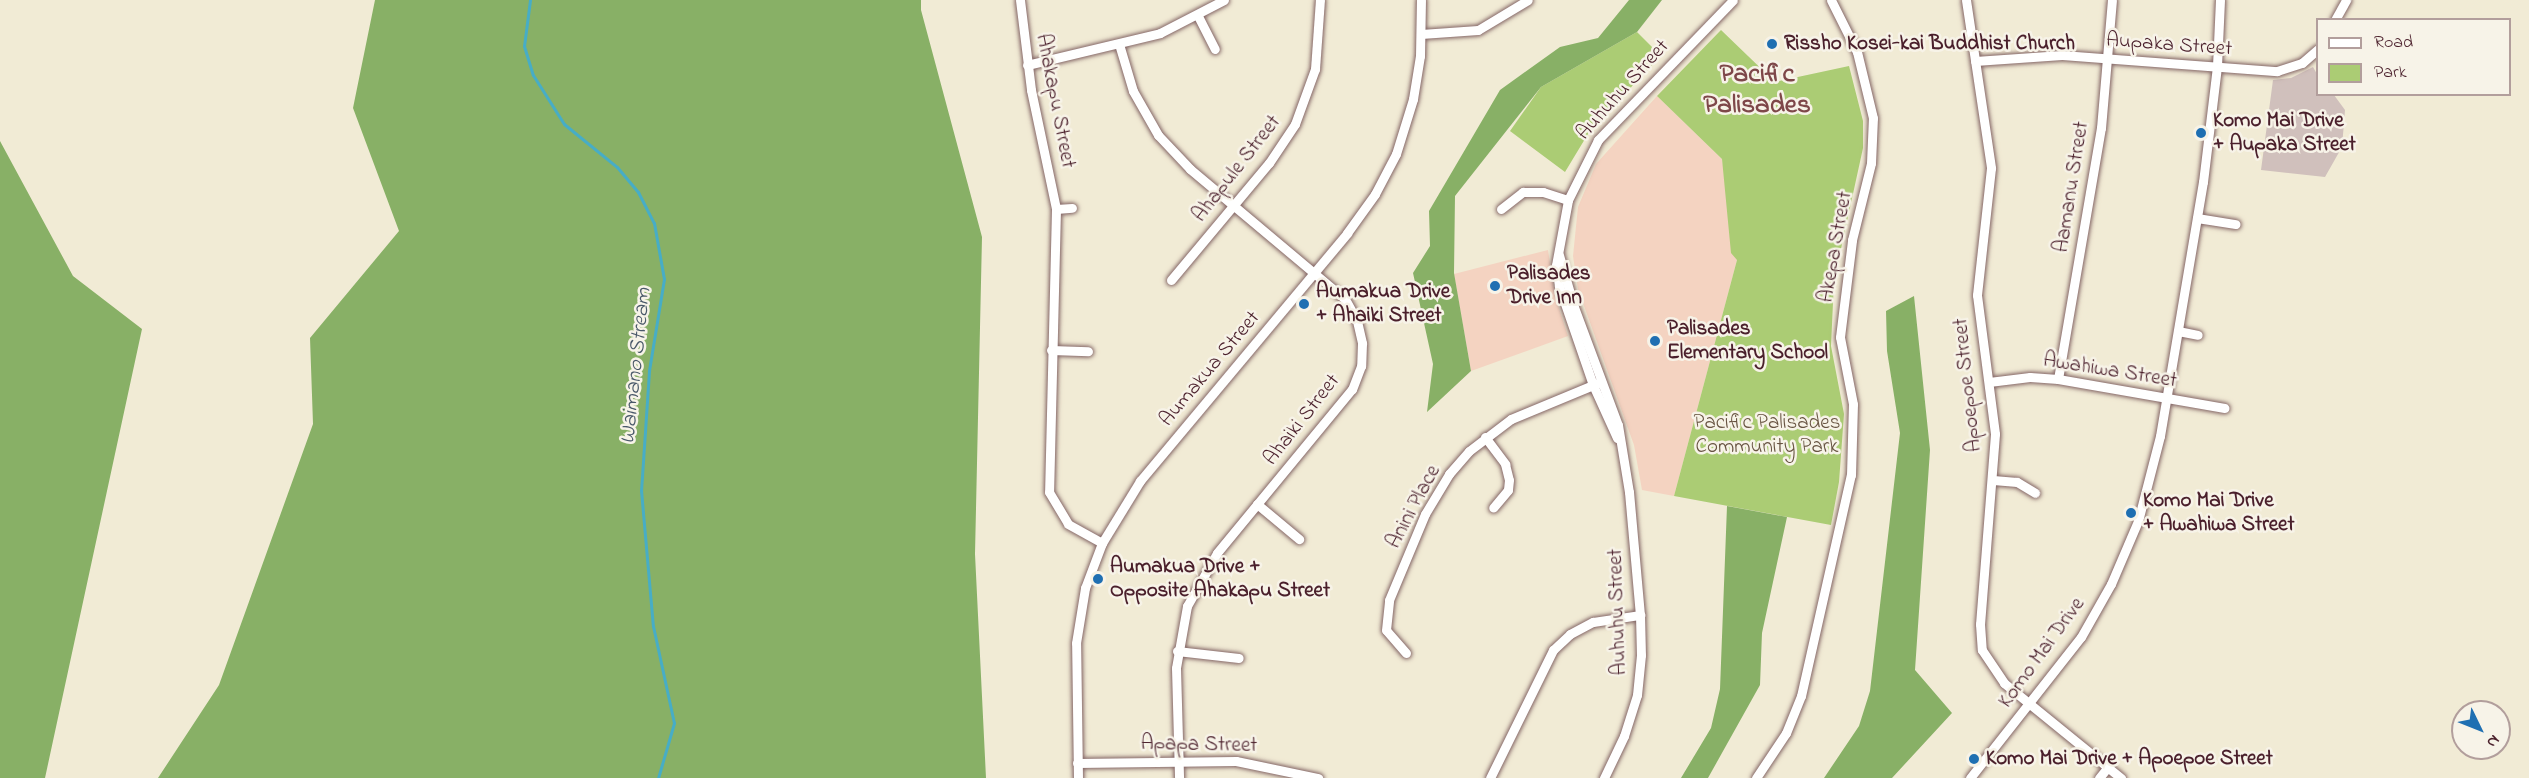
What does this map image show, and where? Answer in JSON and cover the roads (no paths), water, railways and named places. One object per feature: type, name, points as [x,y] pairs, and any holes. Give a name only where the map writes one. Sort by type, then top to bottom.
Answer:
[{"type":"street","name":"Ahakapu Street","points":[[1020,0],[1027,65],[1056,209],[1049,492],[1068,524],[1102,543]]},
{"type":"street","points":[[1027,65],[1160,33],[1198,16],[1224,0]]},
{"type":"street","name":"Ahapule Street","points":[[1171,279],[1281,147],[1301,111],[1317,59],[1320,0]]},
{"type":"street","name":"Aumakua Street","points":[[1078,778],[1077,634],[1085,588],[1102,543],[1140,481],[1366,208],[1396,154],[1413,99],[1421,0]]},
{"type":"street","points":[[1420,34],[1478,30],[1528,0]]},
{"type":"street","name":"Auhuhu Street","points":[[1618,440],[1593,385],[1559,286],[1556,265],[1568,200],[1598,140],[1733,0]]},
{"type":"street","name":"Akepa Street","points":[[1756,778],[1786,733],[1801,696],[1851,475],[1853,404],[1840,337],[1853,234],[1871,163],[1873,118],[1857,52],[1831,0]]},
{"type":"street","name":"Apoepoe Street","points":[[1966,0],[1991,168],[1977,295],[1995,434],[1980,624],[1982,650],[1998,677],[2121,778]]},
{"type":"street","name":"Aamanu Street","points":[[2058,379],[2093,180],[2108,58],[2112,0]]},
{"type":"street","name":"Komo Mai Drive","points":[[1970,778],[2081,637],[2127,549],[2150,480],[2197,218],[2217,66],[2220,0]]},
{"type":"street","points":[[2336,18],[2346,0]]},
{"type":"street","points":[[1198,16],[1215,49]]},
{"type":"street","name":"Ahaiki Street","points":[[1119,44],[1133,91],[1158,135],[1233,205],[1314,272],[1352,311],[1362,344],[1361,366],[1343,402],[1217,553],[1197,584],[1182,625],[1177,651],[1179,778]]},
{"type":"street","name":"Aupaka Street","points":[[1975,61],[2031,55],[2285,70],[2302,63],[2316,51]]},
{"type":"street","points":[[1501,209],[1523,192],[1543,192],[1568,200]]},
{"type":"street","points":[[1056,209],[1072,208]]},
{"type":"street","points":[[2197,218],[2236,224]]},
{"type":"street","name":"Auhuhu Street","points":[[1559,255],[1574,306],[1618,425],[1618,440],[1629,492],[1640,615],[1641,655],[1636,695],[1604,778]]},
{"type":"street","points":[[2178,331],[2198,335]]},
{"type":"street","points":[[1051,350],[1088,351]]},
{"type":"street","name":"Awahiwa Street","points":[[1989,382],[2030,377],[2058,379],[2224,408]]},
{"type":"street","name":"Anini Place","points":[[1406,653],[1386,630],[1389,600],[1437,493],[1460,461],[1485,437],[1524,411],[1603,381]]},
{"type":"street","points":[[1485,437],[1505,464],[1509,480],[1508,490],[1493,508]]},
{"type":"street","points":[[1993,480],[2017,482],[2035,492]]},
{"type":"street","points":[[1257,504],[1299,539]]},
{"type":"street","points":[[1490,778],[1553,650],[1570,634],[1593,622],[1640,615]]},
{"type":"street","points":[[1177,651],[1239,658]]},
{"type":"street","name":"Apapa Street","points":[[1077,763],[1178,761],[1256,763],[1318,778]]},
{"type":"street","points":[[2099,778],[2108,768]]},
{"type":"waterway","name":"Waimano Stream","points":[[530,0],[524,46],[533,75],[564,124],[617,167],[638,192],[654,223],[664,279],[649,371],[641,490],[653,626],[674,723],[658,778]]},
{"type":"place","name":"Rissho Kosei-kai Buddhist Church","points":[[1772,44]]},
{"type":"place","name":"Komo Mai Drive + Aupaka Street","points":[[2201,133]]},
{"type":"place","name":"Palisades Drive Inn","points":[[1495,286]]},
{"type":"place","name":"Aumakua Drive + Ahaiki Street","points":[[1304,304]]},
{"type":"place","name":"Palisades Elementary School","points":[[1655,341]]},
{"type":"place","name":"Komo Mai Drive + Awahiwa Street","points":[[2131,513]]},
{"type":"place","name":"Aumakua Drive + Opposite Ahakapu Street","points":[[1098,579]]},
{"type":"place","name":"Komo Mai Drive + Apoepoe Street","points":[[1974,759]]},
{"type":"district","name":"Pacific Palisades","points":[[1757,90]]},
{"type":"park label","name":"Pacific Palisades Community Park","points":[[1767,435]]}]
